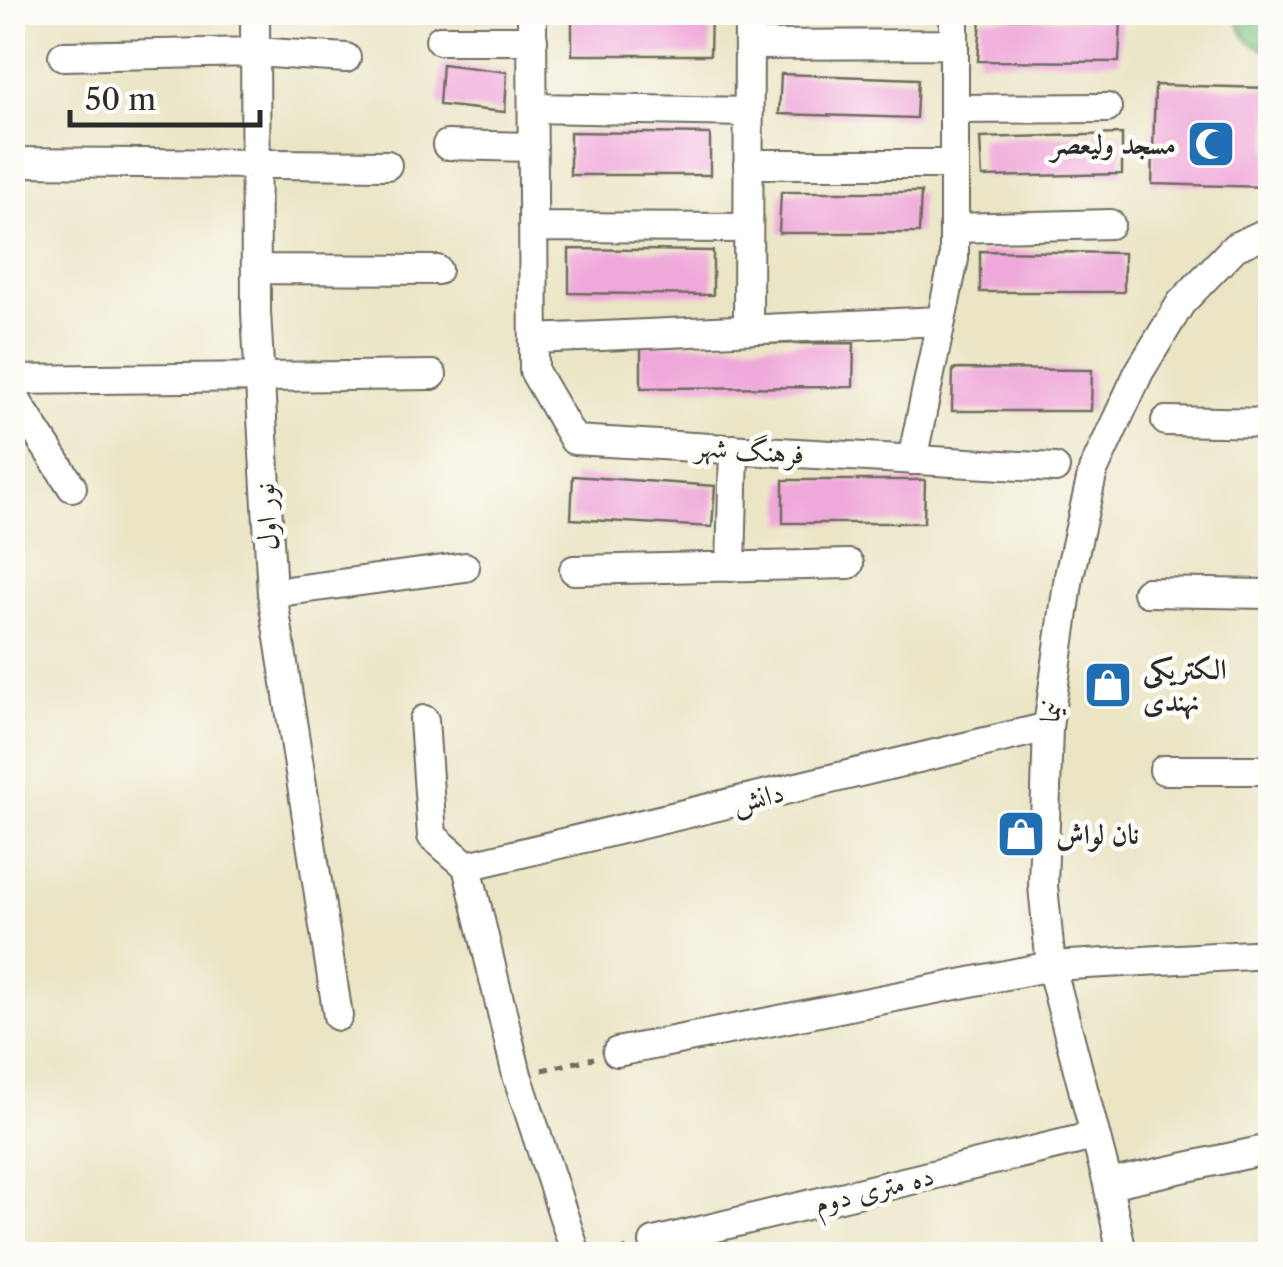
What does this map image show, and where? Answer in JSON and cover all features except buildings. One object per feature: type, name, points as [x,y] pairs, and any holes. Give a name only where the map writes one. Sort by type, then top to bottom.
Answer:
[{"type":"street","name":"نور اول","points":[[254,12],[259,375],[272,594],[338,1016]]},
{"type":"street","points":[[748,330],[749,12]]},
{"type":"street","points":[[912,460],[954,259],[954,12]]},
{"type":"street","points":[[440,40],[532,26]]},
{"type":"street","name":"فرهنگ شهر","points":[[532,26],[534,372],[574,440],[1055,468]]},
{"type":"street","points":[[749,45],[954,44]]},
{"type":"street","points":[[63,56],[255,52],[346,58]]},
{"type":"street","points":[[533,108],[749,112]]},
{"type":"street","points":[[954,109],[1106,108]]},
{"type":"street","points":[[447,145],[533,147]]},
{"type":"street","points":[[12,162],[386,166]]},
{"type":"street","points":[[748,164],[954,164]]},
{"type":"street","points":[[954,228],[1110,224]]},
{"type":"street","points":[[533,227],[748,228]]},
{"type":"street","name":"نیما","points":[[1122,1254],[1108,1184],[1051,966],[1043,886],[1048,728],[1069,576],[1093,471],[1139,372],[1181,303],[1235,247],[1270,231]]},
{"type":"street","points":[[256,269],[437,270]]},
{"type":"street","points":[[534,338],[941,321]]},
{"type":"street","points":[[12,380],[432,375]]},
{"type":"street","points":[[12,394],[72,487]]},
{"type":"street","points":[[1166,421],[1270,422]]},
{"type":"street","points":[[731,567],[734,449]]},
{"type":"street","points":[[574,570],[848,564]]},
{"type":"street","points":[[272,594],[465,567]]},
{"type":"street","points":[[1147,592],[1270,594]]},
{"type":"street","points":[[424,720],[432,836],[468,866],[517,1076],[576,1254]]},
{"type":"street","name":"دانش","points":[[468,866],[1048,728]]},
{"type":"street","points":[[1164,770],[1270,770]]},
{"type":"street","points":[[617,1052],[1051,966],[1270,954]]},
{"type":"street","name":"ده متری دوم","points":[[654,1242],[1094,1136]]},
{"type":"street","points":[[1108,1184],[1270,1148]]},
{"type":"path","points":[[517,1076],[617,1052]]},
{"type":"green space","points":[[1234,13],[1270,13],[1270,51],[1246,38]]},
{"type":"place","name":"مسجد ولیعصر","points":[[1211,144]]},
{"type":"place","name":"الکتریکی نهندی","points":[[1108,685]]},
{"type":"place","name":"نان لواش","points":[[1021,834]]}]
